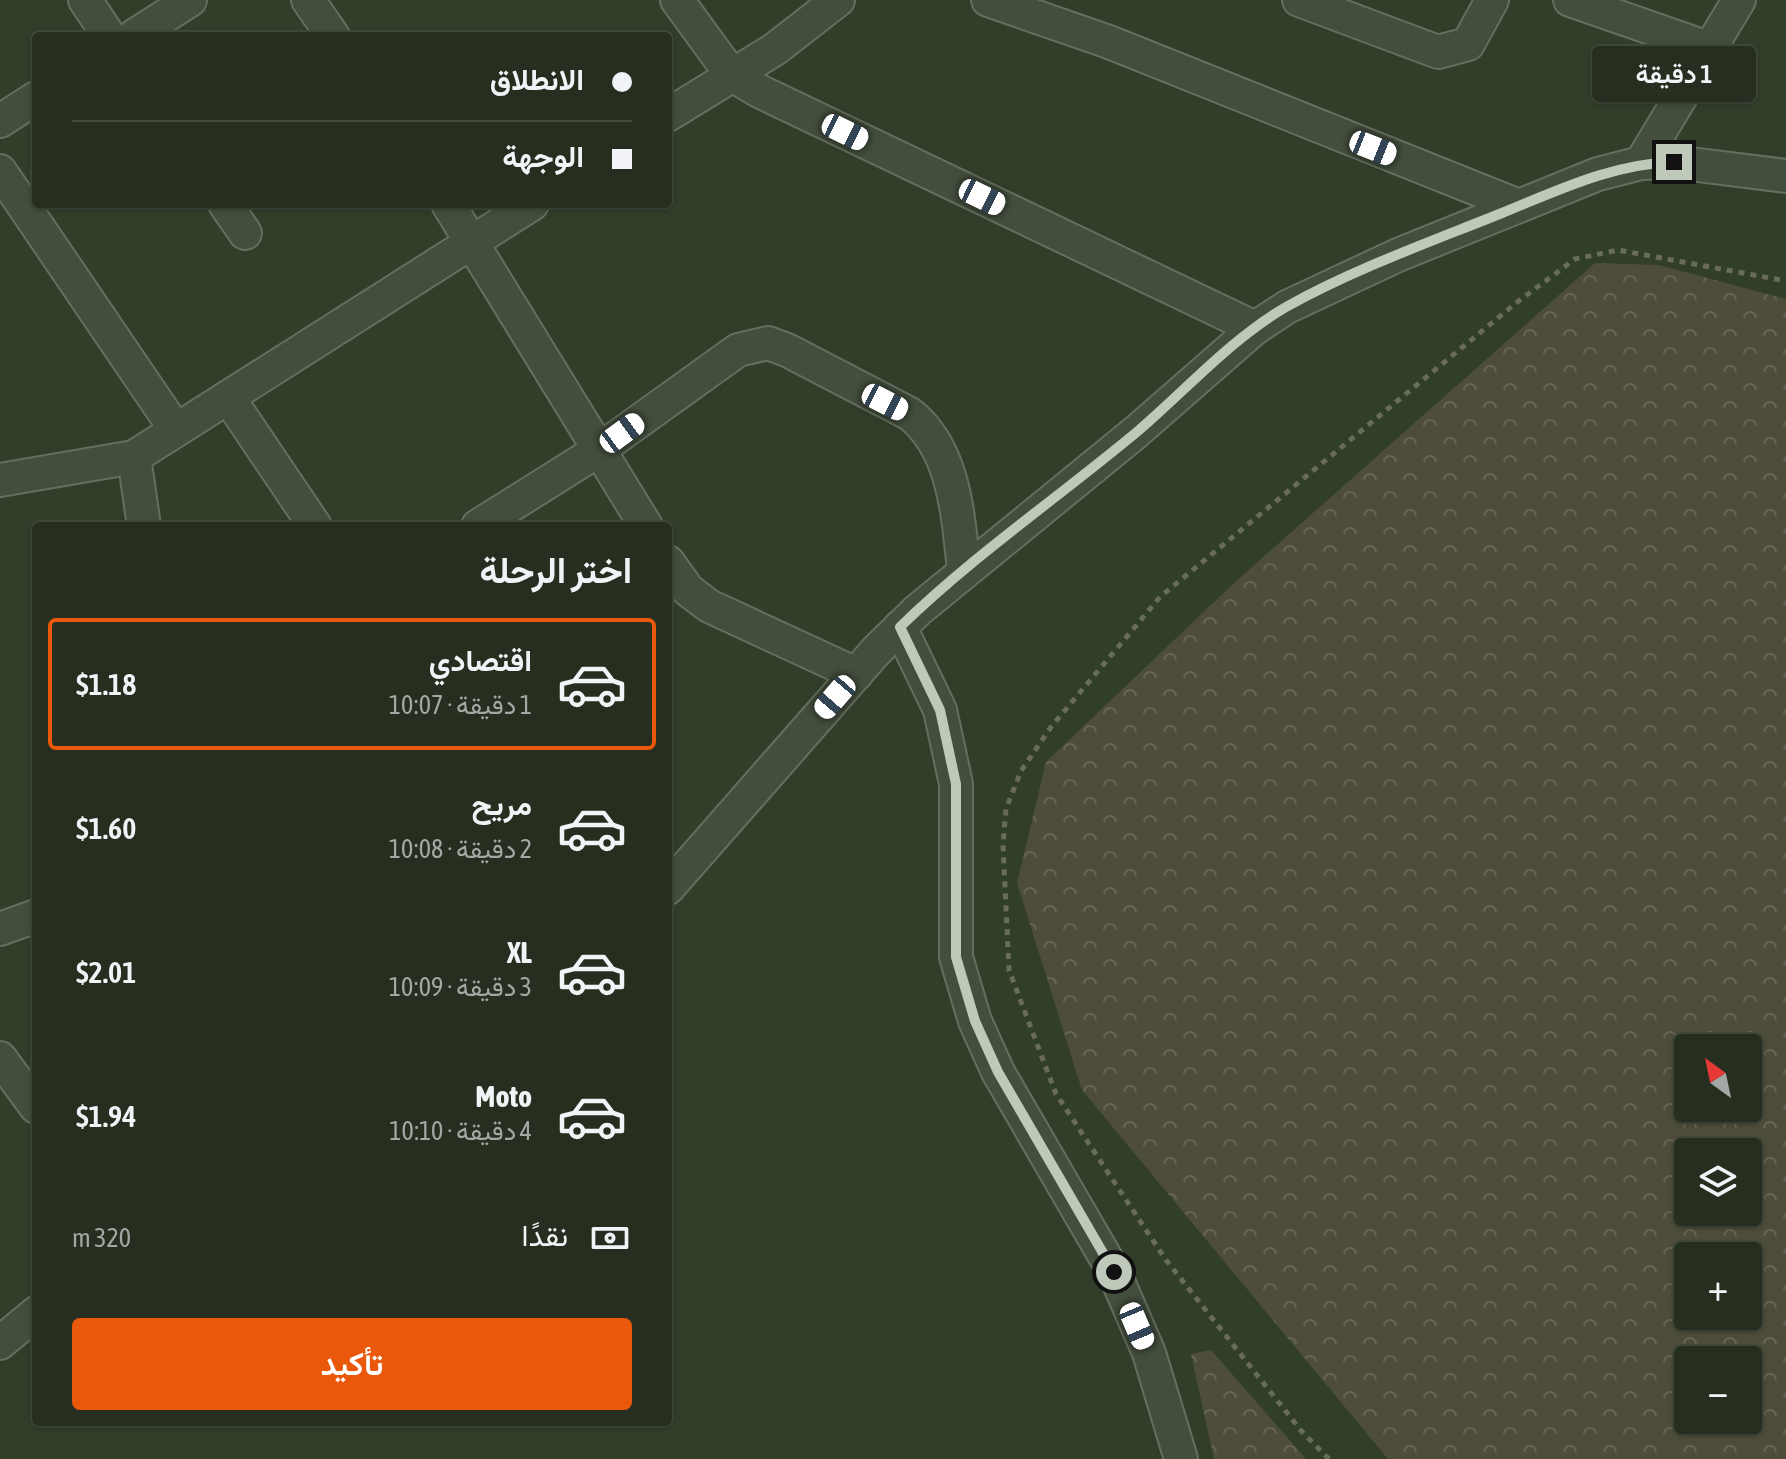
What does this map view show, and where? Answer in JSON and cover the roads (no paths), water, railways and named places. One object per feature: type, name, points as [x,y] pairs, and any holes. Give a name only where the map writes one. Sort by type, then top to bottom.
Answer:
[{"type":"street","points":[[85,0],[106,32]]},
{"type":"street","points":[[140,32],[190,0]]},
{"type":"street","points":[[308,0],[330,32]]},
{"type":"street","points":[[677,0],[731,74],[1255,328]]},
{"type":"street","points":[[672,112],[775,49],[838,0]]},
{"type":"street","points":[[988,0],[1109,42],[1519,206]]},
{"type":"street","points":[[1299,0],[1438,52],[1468,44],[1492,0]]},
{"type":"street","points":[[1570,0],[1711,49]]},
{"type":"street","points":[[1641,163],[1739,0]]},
{"type":"street","points":[[0,121],[32,101]]},
{"type":"street","points":[[672,883],[900,627],[964,570],[1136,432],[1255,328],[1287,307],[1398,255],[1598,174],[1641,163],[1674,162],[1786,176]]},
{"type":"street","points":[[0,171],[176,430]]},
{"type":"street","points":[[228,208],[245,233]]},
{"type":"street","points":[[451,208],[644,522]]},
{"type":"street","points":[[0,480],[134,457],[526,208]]},
{"type":"street","points":[[484,522],[599,450],[738,350],[768,343],[910,414],[926,427],[940,450],[947,473],[958,519],[964,570]]},
{"type":"street","points":[[228,397],[312,522]]},
{"type":"street","points":[[134,457],[143,522]]},
{"type":"street","points":[[672,568],[688,590],[709,606],[856,674]]},
{"type":"street","points":[[900,627],[940,710],[956,784],[956,957],[975,1021],[998,1072],[1114,1272],[1149,1353],[1181,1459]]},
{"type":"street","points":[[1,926],[32,917]]},
{"type":"street","points":[[0,1058],[32,1102]]},
{"type":"street","points":[[0,1343],[32,1316]]}]
